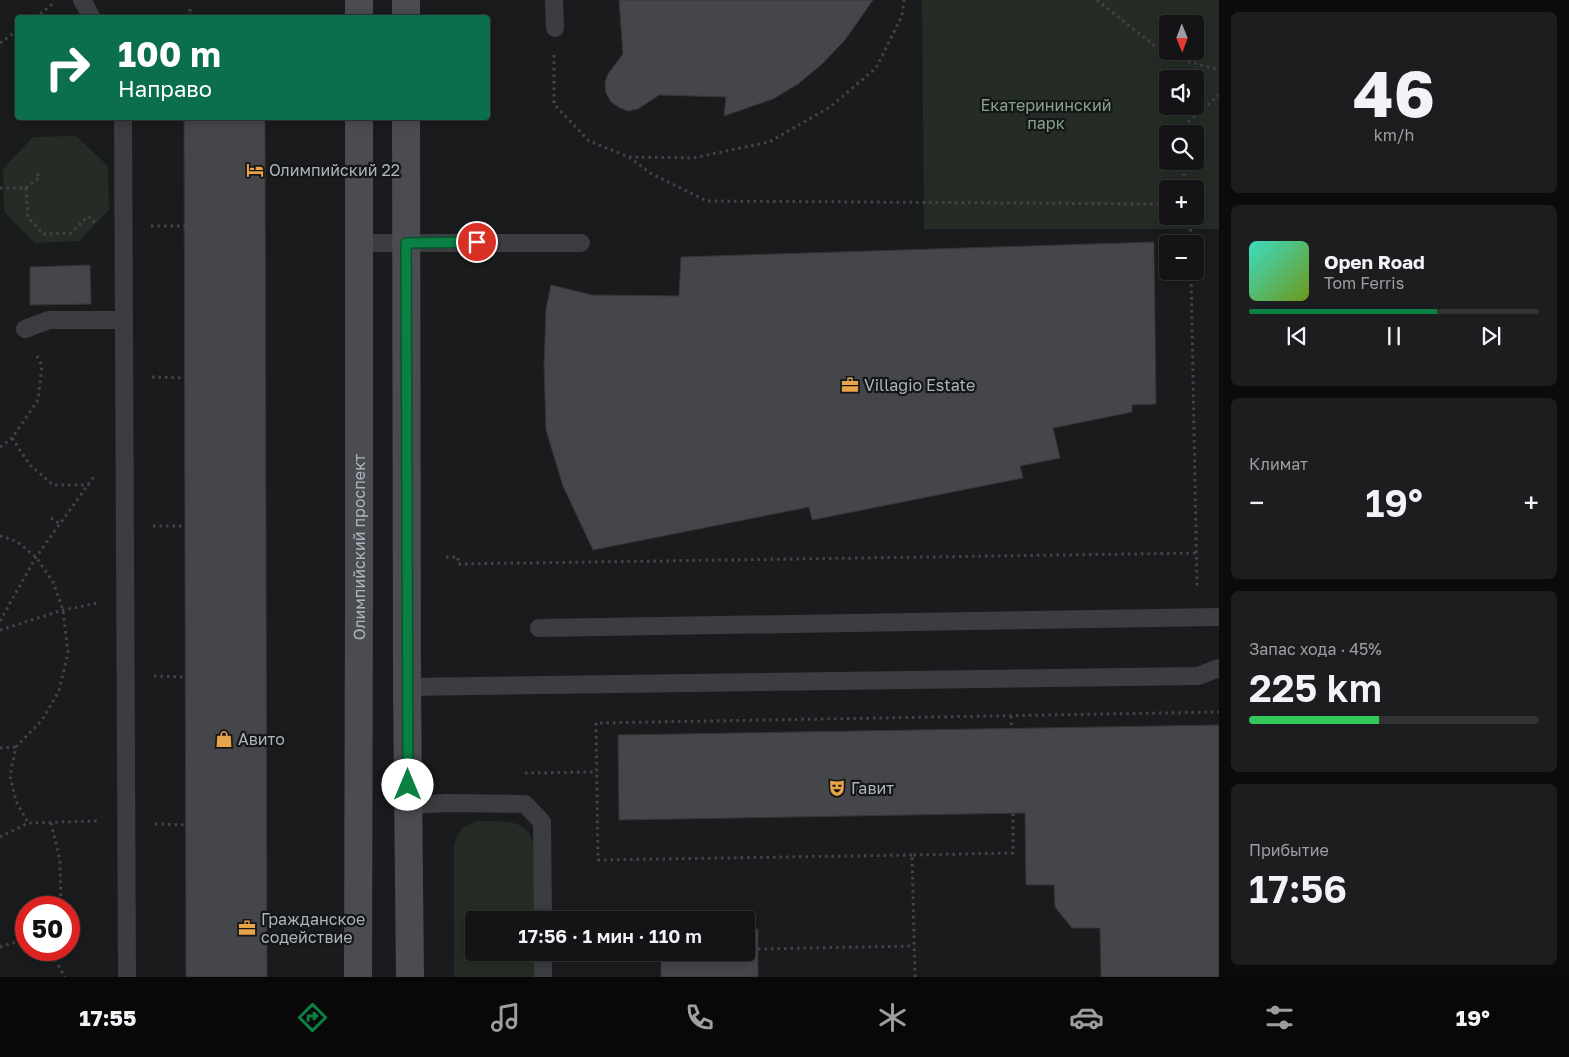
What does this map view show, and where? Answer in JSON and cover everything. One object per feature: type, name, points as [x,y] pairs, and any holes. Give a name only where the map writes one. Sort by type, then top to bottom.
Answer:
[{"type":"main road","points":[[359,0],[359,15]]},
{"type":"main road","points":[[406,0],[406,15]]},
{"type":"main road","name":"Олимпийский проспект","points":[[358,977],[360,594],[359,120]]},
{"type":"main road","points":[[406,120],[407,688],[410,977]]},
{"type":"lane","points":[[82,0],[90,15]]},
{"type":"lane","points":[[554,0],[555,28]]},
{"type":"lane","points":[[124,120],[127,977]]},
{"type":"lane","points":[[358,243],[581,243]]},
{"type":"lane","points":[[25,329],[49,320],[124,320]]},
{"type":"lane","points":[[539,628],[1219,617]]},
{"type":"lane","points":[[407,688],[1198,676],[1219,668]]},
{"type":"lane","points":[[408,804],[525,804],[542,822],[543,911]]},
{"type":"lane","points":[[543,961],[543,977]]},
{"type":"path","points":[[39,15],[58,0]]},
{"type":"path","points":[[628,157],[694,158],[769,142],[830,107],[876,68],[902,16],[904,0]]},
{"type":"path","points":[[1096,0],[1156,47],[1180,59],[1219,70]]},
{"type":"path","points":[[190,9],[190,15]]},
{"type":"path","points":[[555,28],[554,104],[589,141],[628,157],[650,173],[707,201],[1159,204]]},
{"type":"path","points":[[0,43],[15,32]]},
{"type":"path","points":[[1187,125],[1219,95]]},
{"type":"path","points":[[0,188],[26,188],[40,177],[35,171]]},
{"type":"path","points":[[26,188],[28,217],[43,234],[71,233],[88,216],[96,224]]},
{"type":"path","points":[[147,226],[184,226]]},
{"type":"path","points":[[1191,280],[1197,617]]},
{"type":"path","points":[[0,447],[12,438],[38,400],[42,366],[25,329]]},
{"type":"path","points":[[148,377],[185,378]]},
{"type":"path","points":[[0,621],[36,557],[125,434]]},
{"type":"path","points":[[12,438],[30,466],[53,485],[89,485]]},
{"type":"path","points":[[51,518],[60,524]]},
{"type":"path","points":[[149,526],[185,526]]},
{"type":"path","points":[[0,536],[16,541],[36,557],[53,582],[63,610],[68,653],[59,691],[42,720],[16,747],[10,776],[16,801],[28,822]]},
{"type":"path","points":[[446,557],[458,557],[458,564],[1196,553]]},
{"type":"path","points":[[0,630],[63,610],[125,597]]},
{"type":"path","points":[[150,676],[185,677]]},
{"type":"path","points":[[1012,795],[1013,853],[598,860],[596,722],[1219,712]]},
{"type":"path","points":[[1011,716],[1012,740]]},
{"type":"path","points":[[0,748],[16,747]]},
{"type":"path","points":[[540,773],[597,772]]},
{"type":"path","points":[[0,837],[28,822],[126,821]]},
{"type":"path","points":[[50,823],[60,860],[61,896]]},
{"type":"path","points":[[151,824],[186,825]]},
{"type":"path","points":[[912,855],[915,977]]},
{"type":"path","points":[[0,947],[15,942]]},
{"type":"path","points":[[758,949],[914,946]]},
{"type":"path","points":[[56,961],[64,977]]},
{"type":"green space","name":"Екатерининский парк","points":[[922,0],[1219,0],[1219,229],[924,229]]},
{"type":"green space","points":[[76,136],[108,166],[109,210],[79,241],[35,243],[4,212],[3,169],[33,137]]},
{"type":"green space","points":[[479,821],[507,822],[522,827],[528,832],[535,850],[535,911],[465,911],[465,961],[535,961],[535,977],[454,977],[454,846],[457,836],[462,829]]},
{"type":"building","points":[[619,0],[873,0],[845,40],[822,64],[798,84],[773,99],[724,116],[726,97],[659,95],[638,109],[628,111],[611,102],[606,93],[605,82],[608,74],[623,54]]},
{"type":"building","points":[[184,120],[265,120],[267,977],[186,977]]},
{"type":"building","name":"Villagio Estate","points":[[1154,242],[1156,404],[1132,405],[1132,412],[1053,428],[1060,458],[1020,466],[1023,478],[812,520],[809,507],[593,550],[563,486],[546,430],[544,366],[546,309],[551,285],[592,295],[679,296],[681,257]]},
{"type":"building","points":[[90,265],[91,304],[30,305],[30,267]]},
{"type":"building","points":[[1219,725],[1219,977],[1101,977],[1100,928],[1072,928],[1055,907],[1054,885],[1026,885],[1025,813],[619,820],[618,735]]},
{"type":"building","points":[[755,929],[758,929],[758,977],[661,977],[661,961],[755,961]]},
{"type":"place","name":"Олимпийский 22","points":[[255,170]]},
{"type":"place","name":"Villagio Estate","points":[[850,385]]},
{"type":"place","name":"Авито","points":[[224,739]]},
{"type":"place","name":"Гавит","points":[[837,788]]},
{"type":"place","name":"Гражданское содействие","points":[[247,928]]},
{"type":"route","points":[[408,785],[406,243],[477,242]]}]
